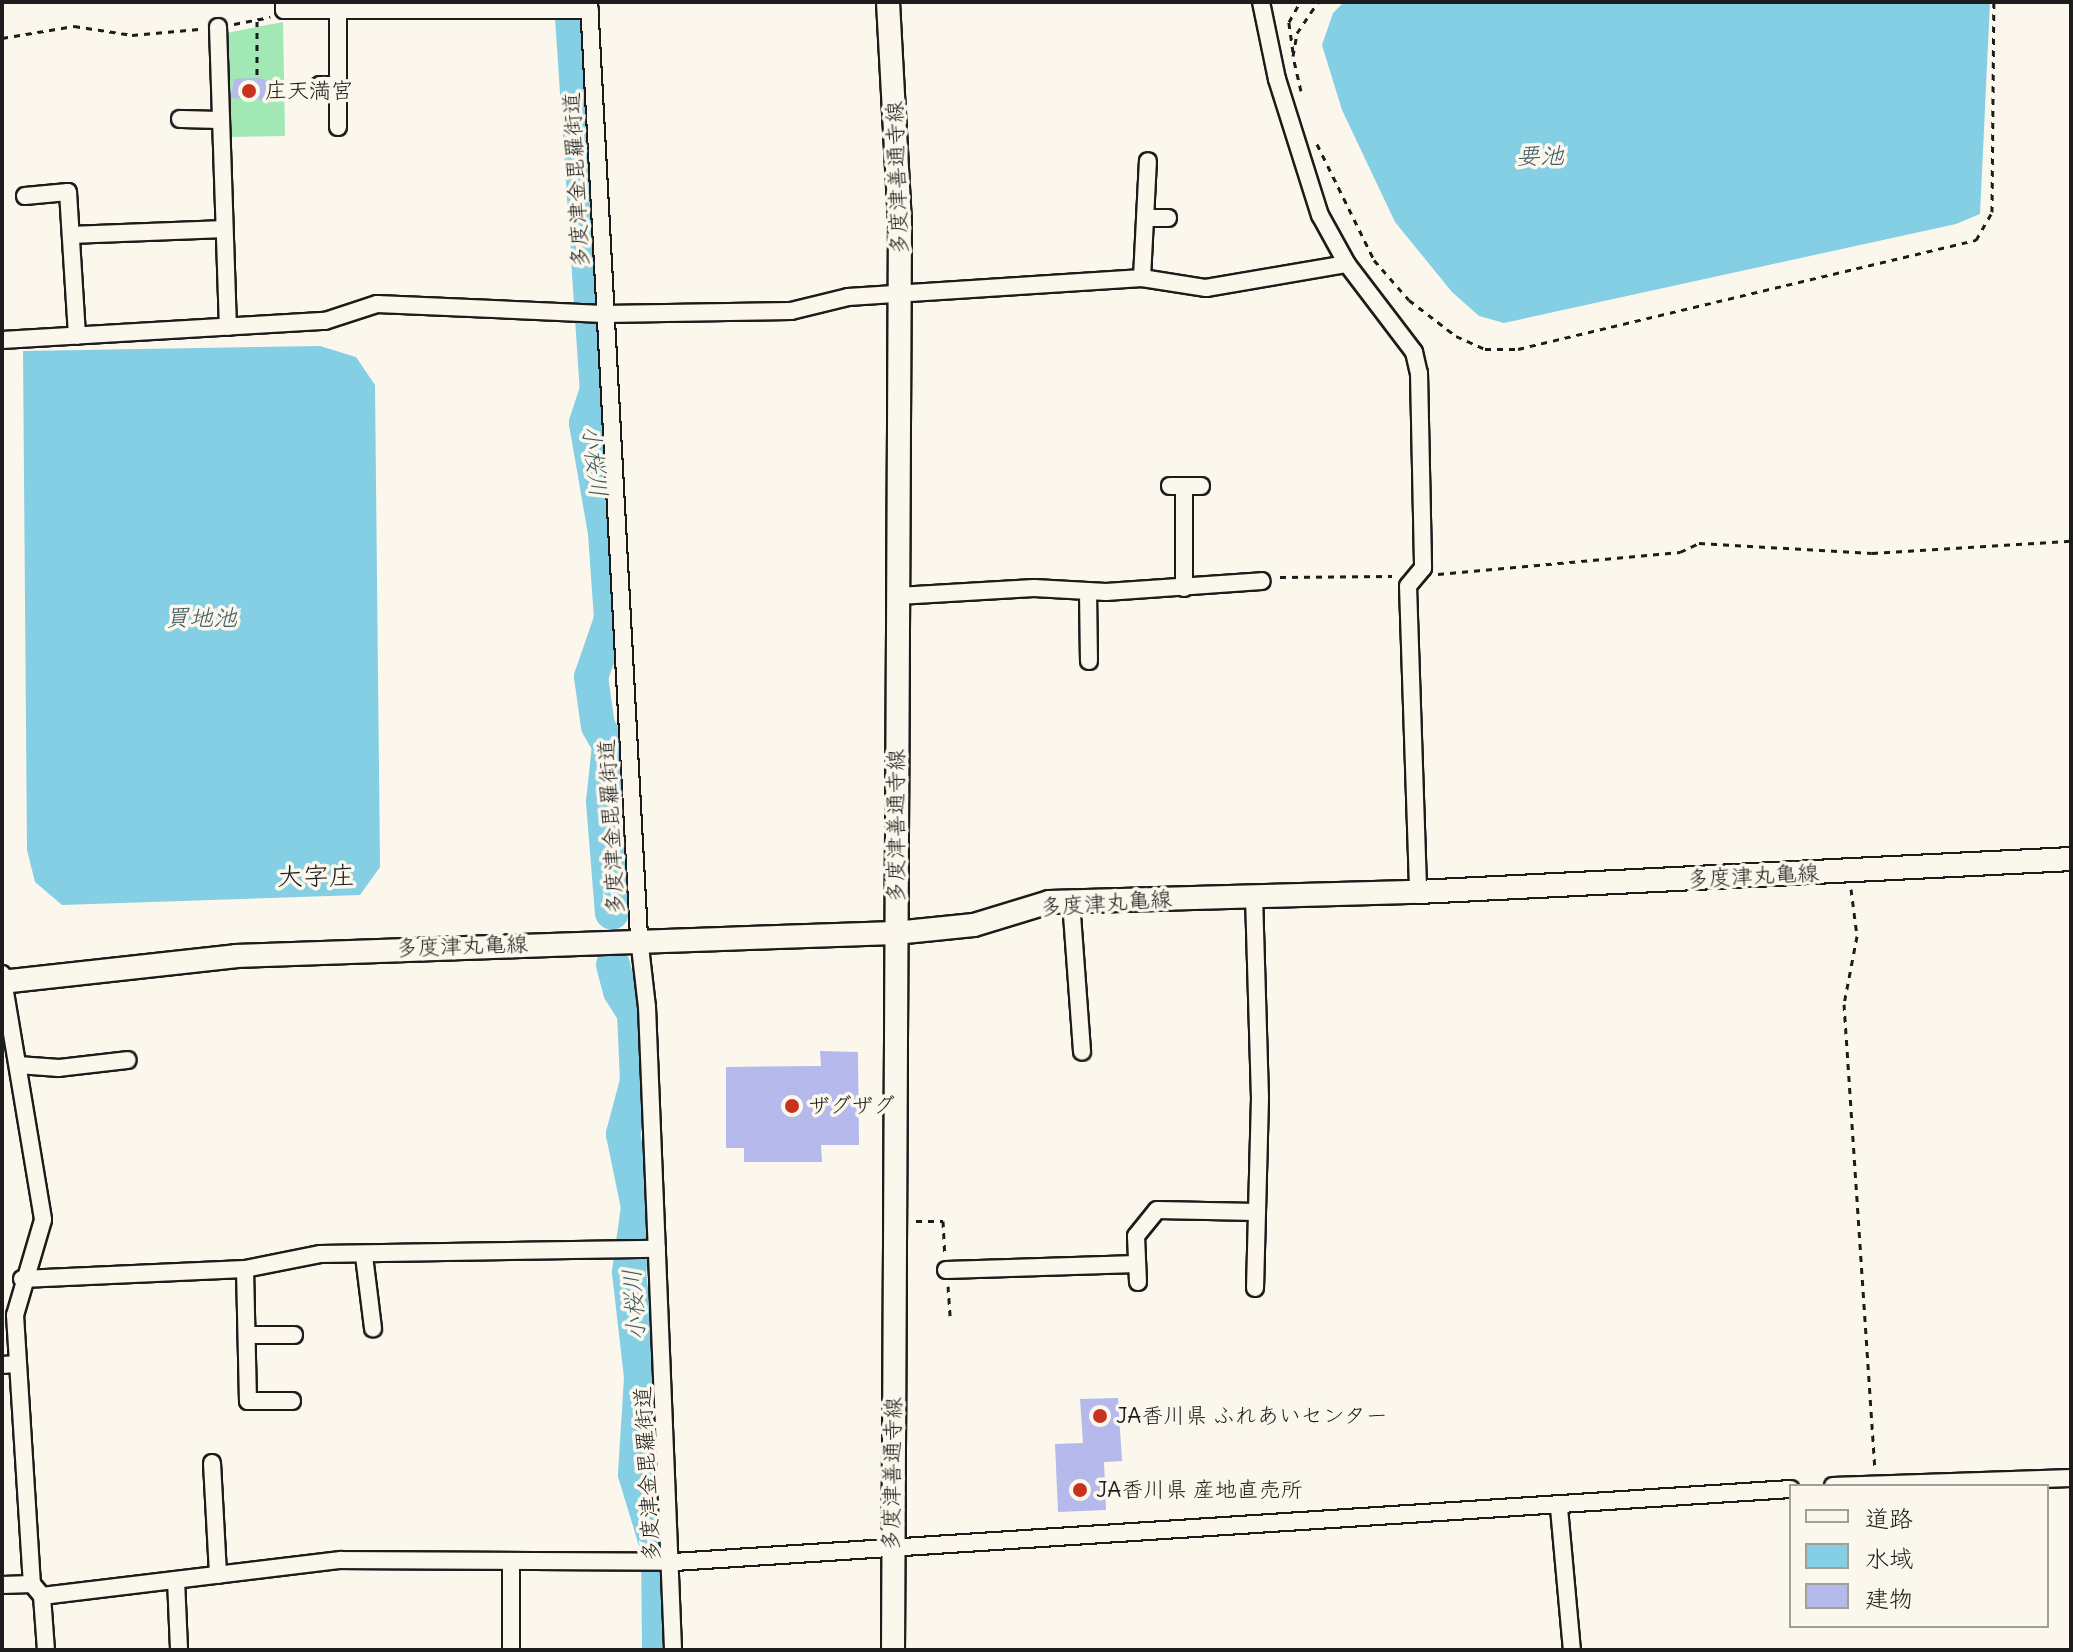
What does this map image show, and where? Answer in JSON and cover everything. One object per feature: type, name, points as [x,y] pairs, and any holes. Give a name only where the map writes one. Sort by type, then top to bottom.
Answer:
[{"type":"main road","name":"多度津善通寺線","points":[[888,2],[900,294],[895,933],[899,1233],[890,1547],[893,1650]]},
{"type":"main road","name":"多度津丸亀線","points":[[2,980],[236,956],[639,938],[895,933],[974,925],[1049,902],[1418,892],[2071,859]]},
{"type":"street","points":[[1261,2],[1277,79],[1320,215],[1347,264],[1414,352],[1420,573],[1408,586],[1418,892]]},
{"type":"street","points":[[284,6],[338,11],[590,6]]},
{"type":"street","name":"多度津金毘羅街道","points":[[590,6],[639,938],[647,1007],[651,1249],[663,1562],[673,1650]]},
{"type":"street","points":[[338,11],[338,127]]},
{"type":"street","points":[[218,27],[228,327]]},
{"type":"street","points":[[320,85],[338,85]]},
{"type":"street","points":[[180,119],[221,120]]},
{"type":"street","points":[[1142,278],[1148,161]]},
{"type":"street","points":[[25,196],[68,192],[77,336]]},
{"type":"street","points":[[1145,218],[1168,218]]},
{"type":"street","points":[[71,235],[224,229]]},
{"type":"street","points":[[2,340],[325,321],[377,304],[604,314],[791,311],[848,297],[1142,278],[1206,288],[1347,264]]},
{"type":"street","points":[[1184,588],[1185,486]]},
{"type":"street","points":[[898,596],[1034,588],[1088,591],[1184,588],[1262,581]]},
{"type":"street","points":[[1088,591],[1089,661]]},
{"type":"street","points":[[1254,896],[1255,1288]]},
{"type":"street","points":[[1071,901],[1082,1052]]},
{"type":"street","points":[[2,980],[43,1220],[22,1279],[10,1365],[46,1650]]},
{"type":"street","points":[[18,1065],[59,1068],[128,1060]]},
{"type":"street","points":[[1138,1282],[1136,1236],[1157,1210],[1257,1212]]},
{"type":"street","points":[[22,1279],[245,1269],[320,1254],[364,1256],[651,1249]]},
{"type":"street","points":[[364,1256],[373,1328]]},
{"type":"street","points":[[946,1270],[1137,1264]]},
{"type":"street","points":[[245,1269],[248,1401],[292,1401]]},
{"type":"street","points":[[247,1335],[294,1335]]},
{"type":"street","points":[[212,1463],[218,1575]]},
{"type":"street","points":[[1862,1484],[2071,1478]]},
{"type":"street","points":[[2,1585],[37,1590],[176,1580],[341,1560],[511,1565],[663,1562],[1559,1508],[1789,1489]]},
{"type":"street","points":[[1559,1508],[1572,1650]]},
{"type":"street","points":[[511,1565],[511,1650]]},
{"type":"street","points":[[176,1580],[179,1650]]},
{"type":"path","points":[[1300,2],[1289,22],[1303,100]]},
{"type":"path","points":[[1293,56],[1297,33],[1318,2]]},
{"type":"path","points":[[1314,137],[1374,260],[1409,300],[1456,336],[1485,349],[1518,349],[1976,240],[1992,212],[1994,2]]},
{"type":"path","points":[[2,38],[74,26],[132,35],[218,27],[257,20],[284,6]]},
{"type":"path","points":[[257,20],[257,78]]},
{"type":"path","points":[[1262,581],[1292,574],[1435,574],[1680,552],[1699,543],[1872,553],[2071,541]]},
{"type":"path","points":[[1849,871],[1857,936],[1844,1004],[1876,1483]]},
{"type":"green space","points":[[283,22],[285,136],[228,137],[226,33]]},
{"type":"water","name":"要池","points":[[1344,2],[1990,2],[1980,214],[1956,224],[1504,323],[1479,316],[1452,292],[1395,222],[1342,110],[1322,45],[1333,13]]},
{"type":"water","name":"買地池","points":[[320,346],[356,357],[375,385],[380,867],[360,895],[62,905],[35,882],[27,850],[23,351]]},
{"type":"building","name":"庄天満宮","points":[[234,79],[270,81],[269,100],[231,98]]},
{"type":"building","name":"ザグザグ","points":[[820,1051],[858,1052],[859,1145],[821,1145],[822,1162],[744,1162],[744,1148],[726,1148],[726,1067],[821,1066]]},
{"type":"building","points":[[1118,1398],[1122,1461],[1104,1462],[1106,1510],[1058,1512],[1055,1444],[1083,1443],[1080,1399]]},
{"type":"waterway","name":"小桜川","points":[[571,2],[597,389],[586,423],[605,533],[611,619],[591,677],[598,726],[609,745],[603,802],[612,913]]},
{"type":"waterway","name":"小桜川","points":[[613,965],[620,991],[634,1013],[637,1081],[623,1134],[638,1207],[629,1272],[641,1378],[635,1474],[658,1550],[659,1650]]},
{"type":"place","name":"庄天満宮","points":[[249,91]]},
{"type":"place","name":"ザグザグ","points":[[792,1106]]},
{"type":"place","name":"JA香川県 ふれあいセンター","points":[[1100,1416]]},
{"type":"place","name":"JA香川県 産地直売所","points":[[1080,1490]]},
{"type":"district","name":"大字庄","points":[[316,876]]}]
